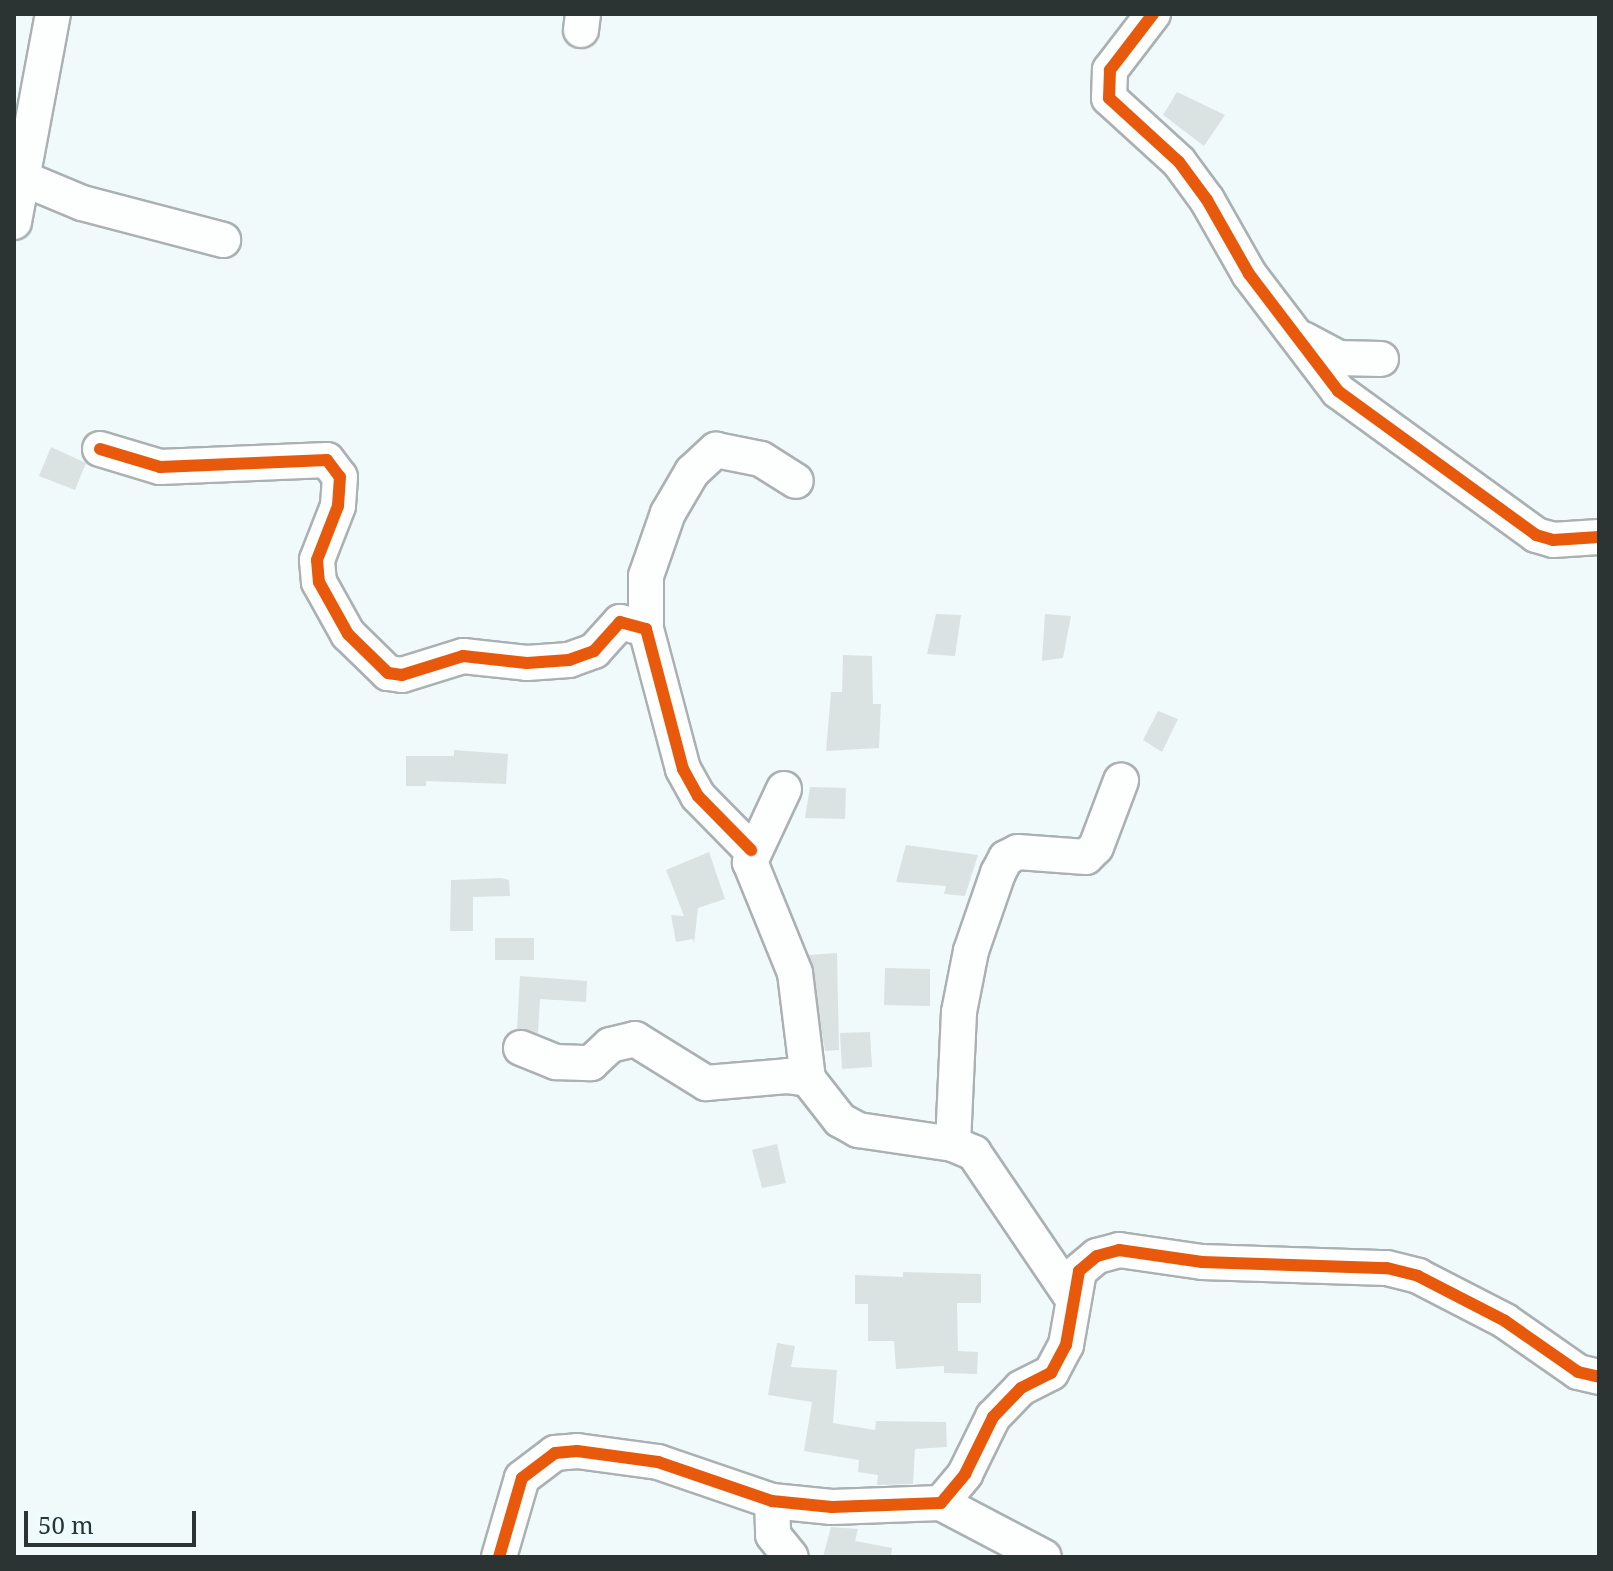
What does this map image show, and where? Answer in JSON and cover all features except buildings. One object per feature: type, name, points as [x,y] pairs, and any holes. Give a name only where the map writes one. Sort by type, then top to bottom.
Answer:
[{"type":"street","points":[[14,222],[53,14]]},
{"type":"street","points":[[1153,14],[1110,70],[1109,98],[1179,162],[1221,223],[1249,274],[1303,339],[1338,391],[1536,535],[1553,540],[1599,537]]},
{"type":"street","points":[[22,178],[82,203],[223,240]]},
{"type":"street","points":[[1303,339],[1338,358],[1381,359]]},
{"type":"street","points":[[100,449],[160,467],[327,460],[340,477],[338,506],[317,560],[319,582],[348,634],[388,673],[402,675],[463,656],[527,663],[569,660],[594,651],[620,622],[646,629]]},
{"type":"street","points":[[751,850],[698,796],[683,769],[646,629],[646,576],[656,541],[692,472],[716,450],[736,451],[761,459],[796,481]]},
{"type":"street","points":[[953,1144],[959,1012],[971,951],[998,873],[1006,858],[1018,852],[1086,857],[1096,847],[1121,781]]},
{"type":"street","points":[[784,789],[751,850],[755,881],[795,973],[808,1079],[840,1120],[858,1130],[953,1144],[974,1153],[1071,1296]]},
{"type":"street","points":[[521,1048],[556,1062],[591,1063],[610,1045],[635,1039],[706,1083],[787,1076],[808,1079]]},
{"type":"street","points":[[941,1503],[965,1474],[993,1417],[1021,1388],[1051,1373],[1066,1345],[1071,1296],[1079,1271],[1097,1256],[1119,1250],[1202,1262],[1387,1268],[1440,1287],[1505,1321],[1578,1372],[1599,1377]]},
{"type":"street","points":[[499,1557],[522,1478],[555,1453],[577,1451],[658,1462],[772,1501],[832,1507],[941,1503],[1044,1557]]},
{"type":"street","points":[[772,1501],[773,1535],[791,1557]]},
{"type":"cycle path","points":[[1153,14],[1110,70],[1109,98],[1179,162],[1207,200],[1249,274],[1338,391],[1536,535],[1553,540],[1599,537]]},
{"type":"cycle path","points":[[100,449],[160,467],[327,460],[340,477],[338,506],[317,560],[319,582],[348,634],[388,673],[402,675],[463,656],[527,663],[569,660],[594,651],[620,622],[646,629],[683,769],[698,796],[751,850]]},
{"type":"cycle path","points":[[499,1557],[522,1478],[555,1453],[577,1451],[658,1462],[772,1501],[832,1507],[941,1503],[965,1474],[993,1417],[1021,1388],[1051,1373],[1066,1345],[1079,1271],[1097,1256],[1119,1250],[1202,1262],[1387,1268],[1418,1276],[1505,1321],[1578,1372],[1599,1377]]}]
